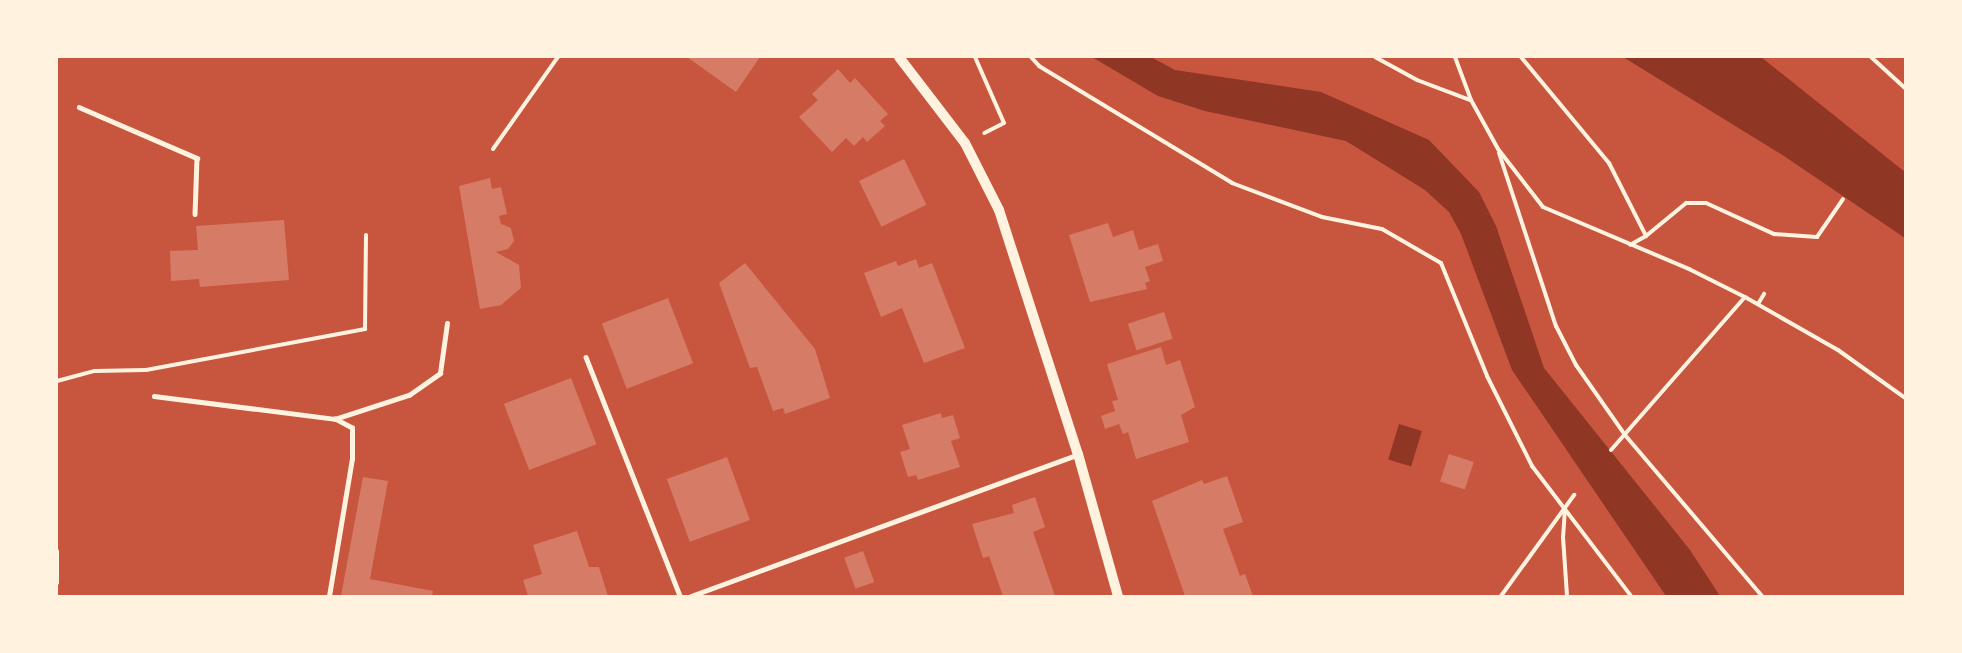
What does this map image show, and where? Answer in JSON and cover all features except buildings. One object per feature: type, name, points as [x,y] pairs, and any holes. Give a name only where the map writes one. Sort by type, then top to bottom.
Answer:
[{"type":"street","points":[[899,57],[965,143],[999,210],[1078,454],[1118,596]]},
{"type":"lane","points":[[79,107],[197,158],[195,214]]},
{"type":"lane","points":[[335,419],[409,395],[440,373],[447,323]]},
{"type":"lane","points":[[586,357],[680,596]]},
{"type":"lane","points":[[154,396],[335,419],[352,428],[352,459],[329,596]]},
{"type":"lane","points":[[691,596],[1078,454]]},
{"type":"path","points":[[493,149],[558,57]]},
{"type":"path","points":[[965,143],[1004,123],[975,57]]},
{"type":"path","points":[[1031,57],[1039,66],[1232,183],[1322,217],[1382,229],[1441,263],[1487,376],[1527,456],[1631,596]]},
{"type":"path","points":[[1375,57],[1418,80],[1471,100]]},
{"type":"path","points":[[1455,57],[1471,100],[1498,149],[1543,207],[1629,246],[1689,269],[1745,297],[1838,350],[1905,398]]},
{"type":"path","points":[[1521,57],[1609,163],[1646,236]]},
{"type":"path","points":[[1871,57],[1905,88]]},
{"type":"path","points":[[1498,149],[1556,326],[1576,365],[1625,435],[1762,596]]},
{"type":"path","points":[[1629,246],[1646,236],[1686,203],[1706,202],[1774,234],[1817,237],[1843,199]]},
{"type":"path","points":[[57,381],[96,371],[146,370],[365,329],[366,235]]},
{"type":"path","points":[[1758,304],[1764,294]]},
{"type":"path","points":[[1611,450],[1745,297]]},
{"type":"path","points":[[1501,596],[1541,535],[1565,509],[1574,495]]},
{"type":"path","points":[[1565,509],[1563,537],[1568,596]]},
{"type":"path","points":[[57,551],[57,583]]},
{"type":"shaded area","points":[[1092,57],[1151,57],[1175,70],[1321,92],[1429,140],[1479,192],[1496,226],[1544,368],[1690,550],[1720,596],[1666,596],[1512,370],[1461,234],[1449,212],[1425,190],[1346,141],[1205,111],[1158,96]]},
{"type":"shaded area","points":[[1623,57],[1761,57],[1905,172],[1905,238],[1781,154]]},
{"type":"shaded area","points":[[1399,424],[1422,431],[1411,466],[1388,459]]}]
